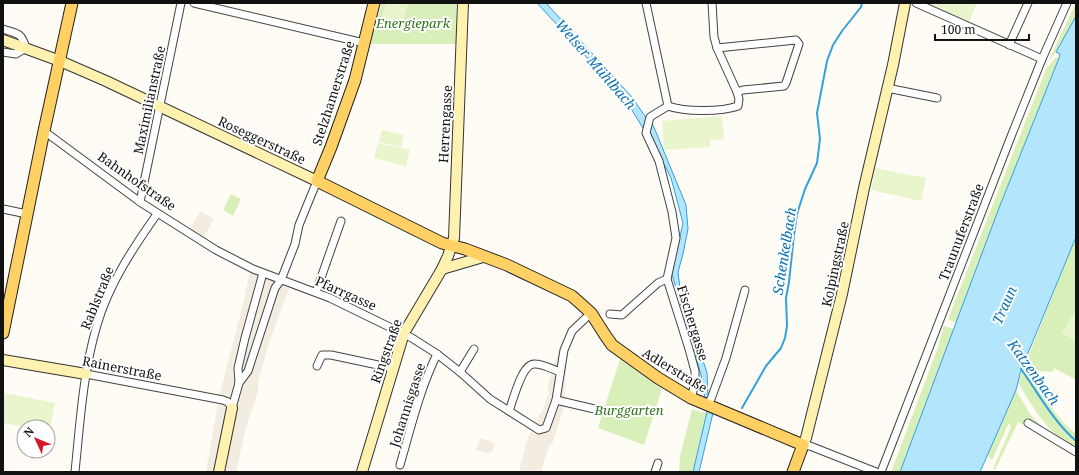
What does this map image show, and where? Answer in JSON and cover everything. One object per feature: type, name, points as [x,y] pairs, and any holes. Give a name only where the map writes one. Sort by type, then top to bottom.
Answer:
[{"type":"main road","points":[[3,333],[44,131],[72,3]]},
{"type":"main road","name":"Stelzhamerstraße","points":[[317,181],[351,92],[374,3]]},
{"type":"main road","name":"Roseggerstraße","points":[[317,181],[442,243],[452,246]]},
{"type":"main road","name":"Adlerstraße","points":[[452,246],[507,265],[572,296],[590,313],[612,345],[658,378],[691,398],[709,404],[803,445]]},
{"type":"main road","points":[[793,472],[803,445]]},
{"type":"street","name":"Maximilianstraße","points":[[140,202],[181,3]]},
{"type":"street","points":[[194,3],[364,43]]},
{"type":"street","name":"Herrengasse","points":[[452,246],[454,238],[462,3]]},
{"type":"street","points":[[646,3],[668,106],[676,109],[721,110],[738,106],[739,99],[717,48],[714,36],[712,3]]},
{"type":"street","name":"Kolpingstraße","points":[[803,445],[842,294],[905,3]]},
{"type":"street","points":[[916,3],[1042,59]]},
{"type":"street","points":[[1009,45],[1028,3]]},
{"type":"street","name":"Traunuferstraße","points":[[880,472],[1042,59],[1066,3]]},
{"type":"street","points":[[3,29],[23,38],[26,48],[16,54],[3,52]]},
{"type":"street","name":"Roseggerstraße","points":[[3,40],[60,61],[317,181]]},
{"type":"street","points":[[717,48],[796,40],[798,44],[784,86],[736,92]]},
{"type":"street","points":[[887,88],[937,98]]},
{"type":"street","name":"Fischergasse","points":[[668,106],[650,117],[646,131],[649,142],[659,162],[672,212],[676,238],[667,279],[694,370],[694,391],[691,398]]},
{"type":"street","name":"Bahnhofstraße","points":[[44,131],[158,214],[216,250],[243,264],[281,280]]},
{"type":"street","name":"Stelzhamerstraße","points":[[239,383],[248,370],[275,288],[281,280],[295,244],[299,224],[317,181]]},
{"type":"street","points":[[3,208],[27,214]]},
{"type":"street","name":"Rablstraße","points":[[75,472],[86,374],[92,342],[101,312],[113,285],[128,258],[158,214]]},
{"type":"street","points":[[316,292],[341,221]]},
{"type":"street","name":"Ringstraße","points":[[362,472],[392,368],[404,333],[442,269],[452,246]]},
{"type":"street","points":[[442,269],[483,257]]},
{"type":"street","points":[[218,472],[239,383],[238,368],[263,273]]},
{"type":"street","name":"Fischergasse","points":[[610,314],[622,315],[658,283],[667,279]]},
{"type":"street","name":"Pfarrgasse","points":[[281,280],[316,292],[404,333],[437,354],[460,372],[490,400],[539,430],[546,428],[556,400]]},
{"type":"street","points":[[709,404],[726,358],[745,290]]},
{"type":"street","points":[[590,313],[572,330],[564,350],[556,400],[603,411]]},
{"type":"street","points":[[460,372],[474,349]]},
{"type":"street","name":"Johannisgasse","points":[[400,465],[415,412],[429,371],[437,354]]},
{"type":"street","points":[[316,366],[322,355],[331,355],[392,368]]},
{"type":"street","name":"Rainerstraße","points":[[3,360],[223,400],[228,402],[232,408]]},
{"type":"street","points":[[509,411],[524,371],[530,364],[536,364],[560,372]]},
{"type":"street","points":[[1028,423],[1076,452]]},
{"type":"street","name":"Adlerstraße","points":[[803,445],[810,446],[876,472]]},
{"type":"street","points":[[655,472],[658,463]]},
{"type":"green space","name":"Energiepark","points":[[382,3],[456,3],[456,44],[370,44]]},
{"type":"green space","points":[[386,3],[408,4],[401,26],[381,20]]},
{"type":"green space","points":[[929,3],[977,3],[969,22]]},
{"type":"green space","points":[[1076,3],[1076,16],[1056,52],[1049,61],[1052,53]]},
{"type":"green space","points":[[1056,57],[1059,58],[999,208],[956,323],[948,319],[1046,69]]},
{"type":"green space","points":[[722,116],[724,139],[710,140],[710,147],[664,150],[662,121]]},
{"type":"green space","points":[[382,130],[404,135],[401,147],[379,142]]},
{"type":"green space","points":[[378,143],[410,150],[406,166],[374,158]]},
{"type":"green space","points":[[875,168],[926,178],[921,201],[871,190]]},
{"type":"green space","points":[[231,194],[241,199],[233,216],[223,210]]},
{"type":"green space","points":[[1076,237],[1076,309],[1063,333],[1076,341],[1076,380],[1054,368],[1053,372],[1039,371],[1042,389],[1046,398],[1056,414],[1076,434],[1076,449],[1066,443],[1042,420],[1018,382]]},
{"type":"green space","points":[[1076,309],[1076,341],[1062,333]]},
{"type":"green space","points":[[944,326],[954,329],[900,472],[891,472],[937,350]]},
{"type":"green space","name":"Burggarten","points":[[620,359],[662,389],[644,445],[598,428]]},
{"type":"green space","points":[[1016,390],[1030,414],[1047,433],[1027,419],[1023,425],[1018,422],[995,470],[993,469],[1011,427],[1009,423],[992,460],[987,454]]},
{"type":"green space","points":[[5,393],[55,403],[52,419],[16,419],[16,425],[3,423]]},
{"type":"green space","points":[[692,409],[707,414],[693,472],[679,472],[680,456]]},
{"type":"shaded area","points":[[200,211],[214,219],[203,238],[189,230]]},
{"type":"shaded area","points":[[250,271],[289,288],[268,346],[258,382],[258,392],[245,431],[236,472],[206,472],[220,393]]},
{"type":"shaded area","points":[[566,333],[573,337],[567,360],[564,406],[556,433],[552,444],[549,446],[541,472],[519,472],[527,440],[538,420],[537,419],[540,413],[542,413],[549,391],[547,389],[555,361]]},
{"type":"shaded area","points":[[481,438],[495,443],[492,452],[490,451],[489,454],[476,450]]},
{"type":"water","name":"Welser Mühlbach","points":[[537,3],[546,3],[631,96],[653,125],[686,205],[688,229],[678,272],[680,288],[707,373],[708,396],[713,413],[699,472],[693,472],[707,412],[701,375],[671,271],[683,223],[671,178],[650,136],[643,128],[625,99]]},
{"type":"water","name":"Traun","points":[[1076,16],[1076,237],[1021,370],[1016,390],[980,472],[900,472],[999,208],[1059,58],[1060,54],[1056,52]]},
{"type":"waterway","name":"Schenkelbach","points":[[742,408],[766,366],[781,348],[785,338],[787,326],[786,298],[797,214],[805,189],[817,163],[820,139],[817,113],[827,61],[833,45],[861,7],[862,3]]},
{"type":"waterway","name":"Katzenbach","points":[[1021,369],[1053,416],[1076,441]]}]
